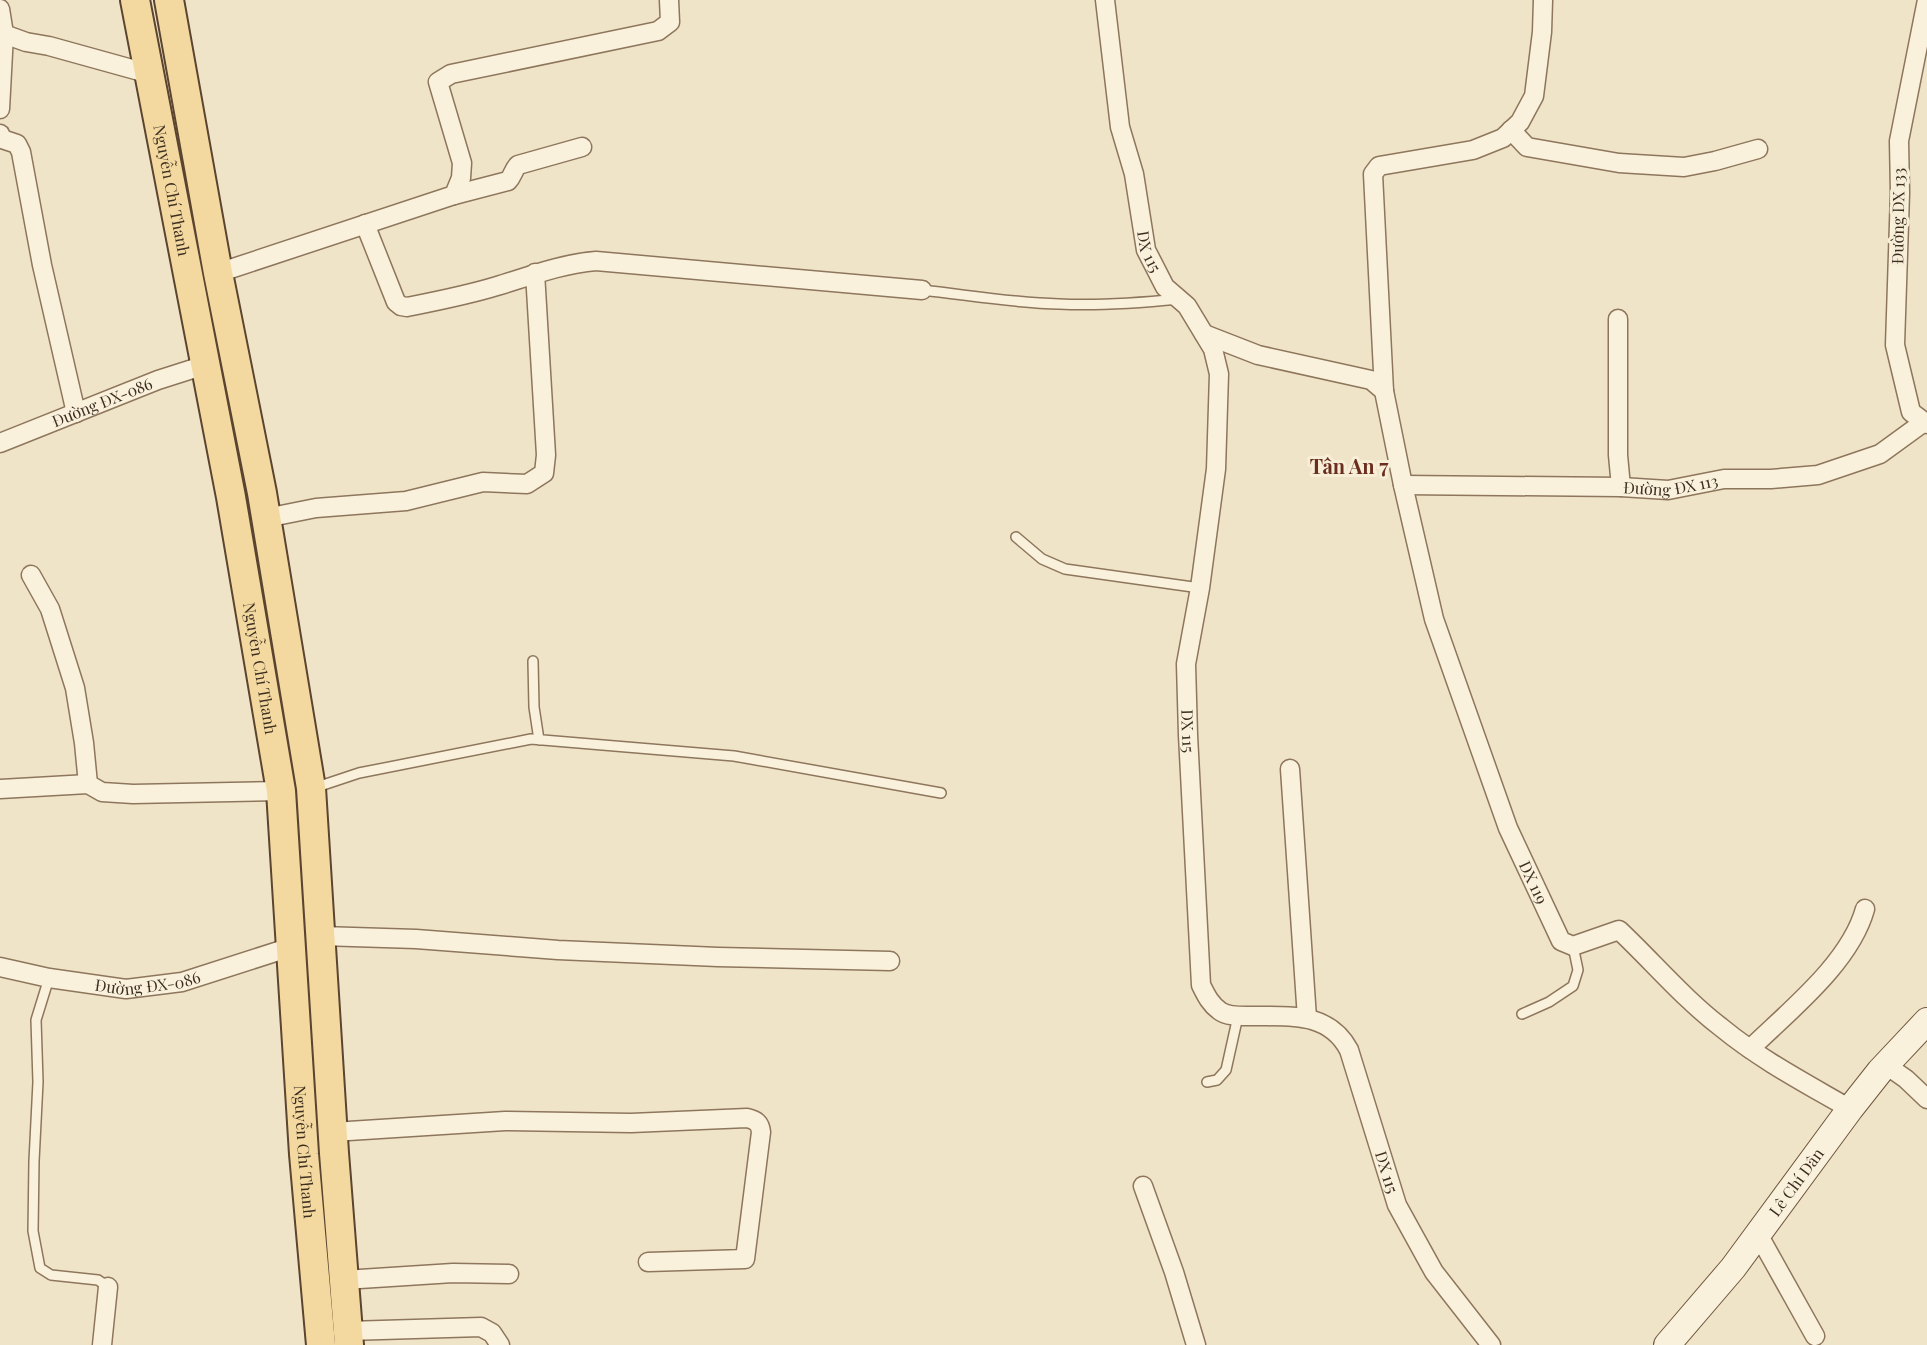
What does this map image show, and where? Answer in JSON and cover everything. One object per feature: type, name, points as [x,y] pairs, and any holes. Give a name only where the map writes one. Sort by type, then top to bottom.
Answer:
[{"type":"main road","name":"Nguyễn Chí Thanh","points":[[135,0],[231,497],[281,791],[304,1154],[321,1345]]},
{"type":"main road","name":"Nguyễn Chí Thanh","points":[[169,0],[218,273],[266,518],[311,788],[348,1338]]},
{"type":"main road","points":[[150,74],[182,68]]},
{"type":"main road","points":[[281,791],[311,788]]},
{"type":"street","points":[[454,195],[462,163],[438,82],[451,74],[658,31],[670,22],[669,0]]},
{"type":"street","name":"DX 115","points":[[1105,0],[1120,127],[1134,174],[1146,250],[1165,287],[1187,306],[1213,349],[1220,374],[1216,469],[1200,588],[1186,664],[1188,746],[1201,985],[1207,999],[1221,1013],[1238,1016],[1307,1018],[1321,1022],[1342,1037],[1349,1050],[1396,1205],[1434,1272],[1482,1342]]},
{"type":"street","points":[[1543,0],[1542,32],[1534,96],[1520,122],[1511,130],[1527,147],[1619,163],[1684,167],[1758,149]]},
{"type":"street","name":"Đường DX 133","points":[[1926,423],[1911,412],[1895,345],[1900,193],[1899,141],[1927,0]]},
{"type":"street","points":[[2,24],[26,42],[150,74]]},
{"type":"street","points":[[0,109],[2,24]]},
{"type":"street","name":"DX 119","points":[[1511,130],[1503,138],[1473,150],[1379,166],[1373,174],[1384,391],[1434,619],[1508,828],[1561,941],[1573,946]]},
{"type":"street","points":[[0,134],[2,139],[17,144],[21,152],[42,265],[76,413]]},
{"type":"street","points":[[218,273],[454,195],[508,181],[518,165],[582,147]]},
{"type":"street","points":[[365,224],[396,302],[407,307],[457,297],[535,273],[581,262],[614,261],[922,290]]},
{"type":"street","points":[[266,518],[316,508],[406,501],[483,482],[527,484],[544,473],[546,455],[535,273]]},
{"type":"street","points":[[1618,319],[1618,454],[1621,487]]},
{"type":"street","points":[[1204,334],[1258,355],[1371,380],[1384,391]]},
{"type":"street","name":"Đường ĐX-086","points":[[0,443],[158,380],[205,365]]},
{"type":"street","name":"Đường ĐX 113","points":[[1403,485],[1621,487],[1668,490],[1724,479],[1772,479],[1818,475],[1880,454],[1926,423]]},
{"type":"street","points":[[31,575],[50,609],[75,688],[88,784]]},
{"type":"street","points":[[1290,769],[1307,1018]]},
{"type":"street","points":[[0,789],[88,784],[102,792],[133,794],[281,791]]},
{"type":"street","points":[[1750,1048],[1820,981],[1845,951],[1857,934],[1865,909]]},
{"type":"street","points":[[1573,946],[1618,930],[1720,1028],[1850,1109]]},
{"type":"street","points":[[321,936],[416,939],[558,950],[890,961]]},
{"type":"street","name":"Đường ĐX-086","points":[[0,967],[49,978],[126,989],[182,982],[291,947]]},
{"type":"street","name":"Lê Chí Dân","points":[[1672,1343],[1733,1268],[1850,1109],[1886,1065],[1927,1021]]},
{"type":"street","points":[[1886,1065],[1906,1079],[1927,1099]]},
{"type":"street","points":[[333,1132],[505,1121],[631,1123],[747,1118],[755,1120],[760,1125],[761,1132],[745,1258],[648,1262]]},
{"type":"street","points":[[1143,1186],[1174,1272],[1196,1345]]},
{"type":"street","points":[[1758,1234],[1815,1336]]},
{"type":"street","points":[[344,1280],[453,1273],[509,1274]]},
{"type":"street","points":[[102,1345],[108,1287]]},
{"type":"street","points":[[348,1338],[481,1327],[492,1333],[500,1345]]},
{"type":"lane","points":[[922,290],[1059,304],[1132,304],[1179,299]]},
{"type":"lane","points":[[1016,537],[1042,559],[1065,570],[1200,588]]},
{"type":"lane","points":[[533,661],[534,707],[539,740]]},
{"type":"lane","points":[[311,788],[359,773],[531,739],[734,756],[941,793]]},
{"type":"lane","points":[[1522,1014],[1549,1002],[1573,986],[1578,970],[1573,946]]},
{"type":"lane","points":[[49,978],[36,1020],[38,1082],[33,1231],[40,1268],[51,1275],[98,1280],[108,1287]]},
{"type":"lane","points":[[1207,1082],[1217,1080],[1226,1070],[1238,1016]]},
{"type":"district","name":"Tân An 7","points":[[1349,467]]}]
